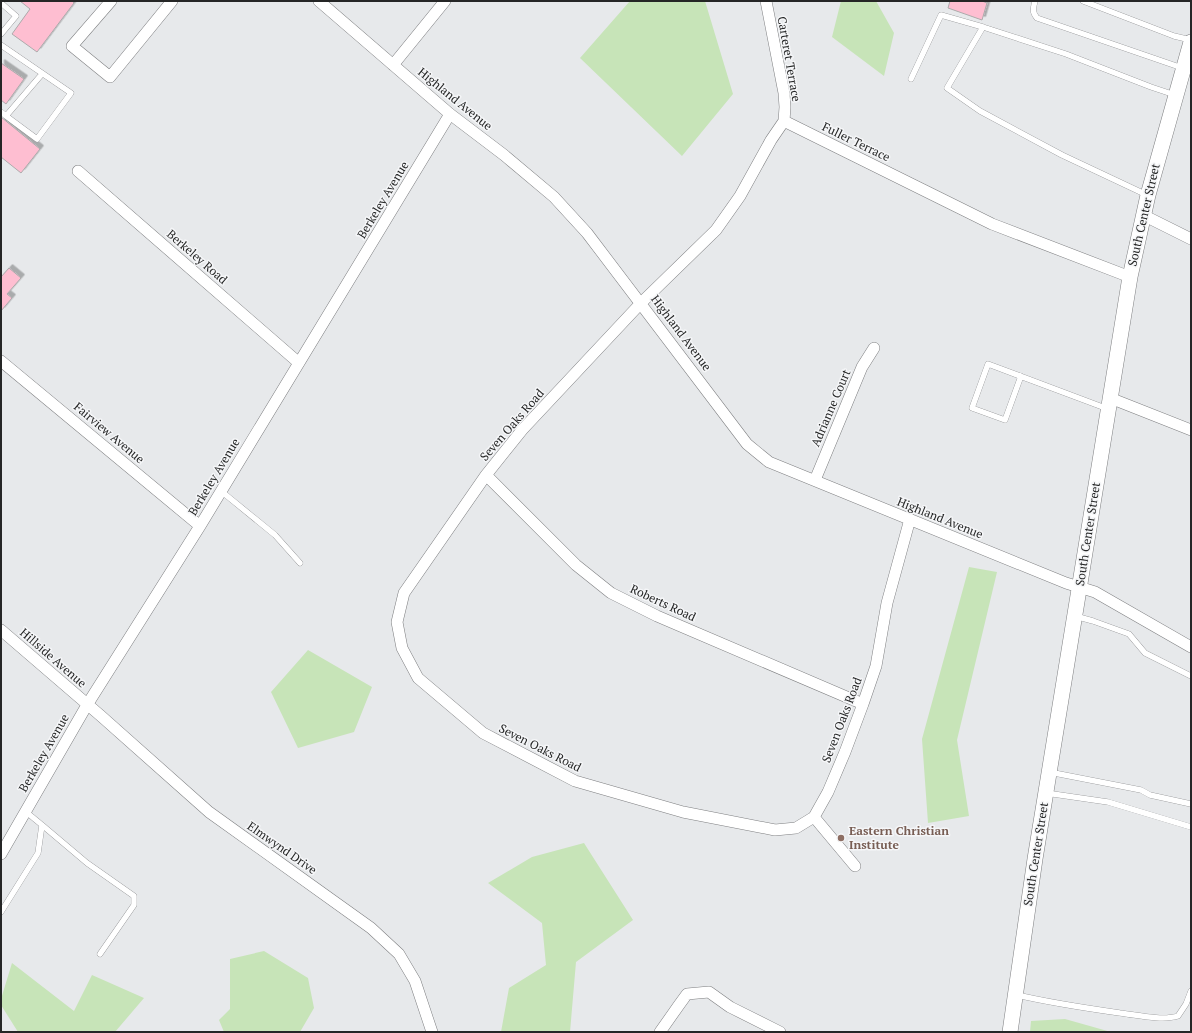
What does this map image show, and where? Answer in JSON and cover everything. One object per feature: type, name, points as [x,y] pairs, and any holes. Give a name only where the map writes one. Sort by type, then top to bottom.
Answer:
[{"type":"main road","name":"South Center Street","points":[[1010,1032],[1049,772],[1130,277],[1148,195],[1176,95],[1187,70],[1191,41]]},
{"type":"street","points":[[110,1],[72,46],[110,77],[172,1]]},
{"type":"street","name":"Highland Avenue","points":[[319,1],[450,114],[504,155],[554,197],[587,233],[748,444],[769,462],[910,520],[1096,592],[1191,647]]},
{"type":"street","points":[[393,65],[445,1]]},
{"type":"street","name":"Carteret Terrace","points":[[766,1],[784,93],[784,121]]},
{"type":"street","name":"Berkeley Avenue","points":[[1,854],[87,705],[200,526],[450,114]]},
{"type":"street","points":[[641,302],[716,230],[740,196],[771,140],[784,121]]},
{"type":"street","name":"Fuller Terrace","points":[[784,121],[992,224],[1130,277]]},
{"type":"street","name":"Berkeley Road","points":[[78,171],[299,363]]},
{"type":"street","points":[[1143,215],[1191,240]]},
{"type":"street","name":"Seven Oaks Road","points":[[641,302],[522,430],[486,475],[404,593],[397,622],[402,648],[418,678],[483,733],[575,781],[683,812],[775,830],[796,828],[814,817],[828,792],[863,704],[876,666],[887,603],[910,520]]},
{"type":"street","name":"Adrianne Court","points":[[815,480],[862,367],[874,348]]},
{"type":"street","name":"Fairview Avenue","points":[[1,360],[200,526]]},
{"type":"street","points":[[1109,404],[1191,430]]},
{"type":"street","name":"Roberts Road","points":[[486,475],[576,565],[611,594],[657,616],[863,704]]},
{"type":"street","name":"Hillside Avenue","points":[[1,630],[87,705]]},
{"type":"street","name":"Elmwynd Drive","points":[[87,705],[209,812],[371,928],[399,954],[415,981],[429,1030]]},
{"type":"street","points":[[814,817],[855,866]]},
{"type":"street","points":[[660,1032],[678,1005],[688,994],[709,992],[730,1007],[780,1032]]},
{"type":"lane","points":[[1035,1],[1033,13],[1037,18],[1187,70]]},
{"type":"lane","points":[[1083,1],[1174,36],[1191,41]]},
{"type":"lane","points":[[1,3],[16,16],[1,34]]},
{"type":"lane","points":[[911,79],[941,16],[983,27],[1066,54],[1151,88],[1176,95]]},
{"type":"lane","points":[[983,27],[947,88],[980,111],[1062,155],[1148,195]]},
{"type":"lane","points":[[1,45],[71,93],[37,140],[1,112]]},
{"type":"lane","points":[[6,116],[42,74]]},
{"type":"lane","points":[[1021,376],[1005,420],[972,408],[988,364],[1109,404]]},
{"type":"lane","points":[[221,491],[275,535],[300,563]]},
{"type":"lane","points":[[1075,616],[1093,620],[1129,634],[1145,653],[1191,676]]},
{"type":"lane","points":[[1049,772],[1141,790],[1150,795],[1191,804]]},
{"type":"lane","points":[[1046,793],[1108,802],[1191,827]]},
{"type":"lane","points":[[25,811],[87,863],[134,896],[134,905],[100,954]]},
{"type":"lane","points":[[1,912],[38,853],[42,825]]},
{"type":"lane","points":[[1015,995],[1052,1004],[1141,1016],[1171,1018],[1178,1016],[1186,1004],[1191,991]]},
{"type":"green space","points":[[630,1],[705,1],[733,94],[682,156],[580,58]]},
{"type":"green space","points":[[841,1],[876,1],[894,33],[884,76],[832,37]]},
{"type":"green space","points":[[969,567],[997,572],[957,740],[969,816],[928,823],[922,739]]},
{"type":"green space","points":[[308,650],[372,687],[354,732],[298,748],[271,692]]},
{"type":"green space","points":[[584,843],[633,920],[576,962],[570,1032],[501,1032],[509,988],[546,965],[542,923],[488,883],[532,857]]},
{"type":"green space","points":[[264,951],[308,978],[314,1008],[300,1032],[224,1032],[219,1020],[230,1009],[230,959]]},
{"type":"green space","points":[[12,963],[74,1011],[92,975],[144,998],[115,1032],[18,1032],[1,1005],[1,999]]},
{"type":"green space","points":[[1065,1019],[1111,1032],[1030,1032],[1031,1021]]},
{"type":"building","points":[[20,1],[72,1],[74,3],[37,52],[12,34],[30,9]]},
{"type":"building","points":[[950,1],[982,1],[987,3],[982,20],[948,8]]},
{"type":"building","points":[[1,63],[24,79],[6,104],[1,100]]},
{"type":"building","points":[[1,117],[40,149],[21,173],[1,157]]},
{"type":"building","points":[[9,268],[21,278],[7,294],[12,298],[1,311],[1,277]]},
{"type":"place","name":"Eastern Christian Institute","points":[[841,838]]}]
